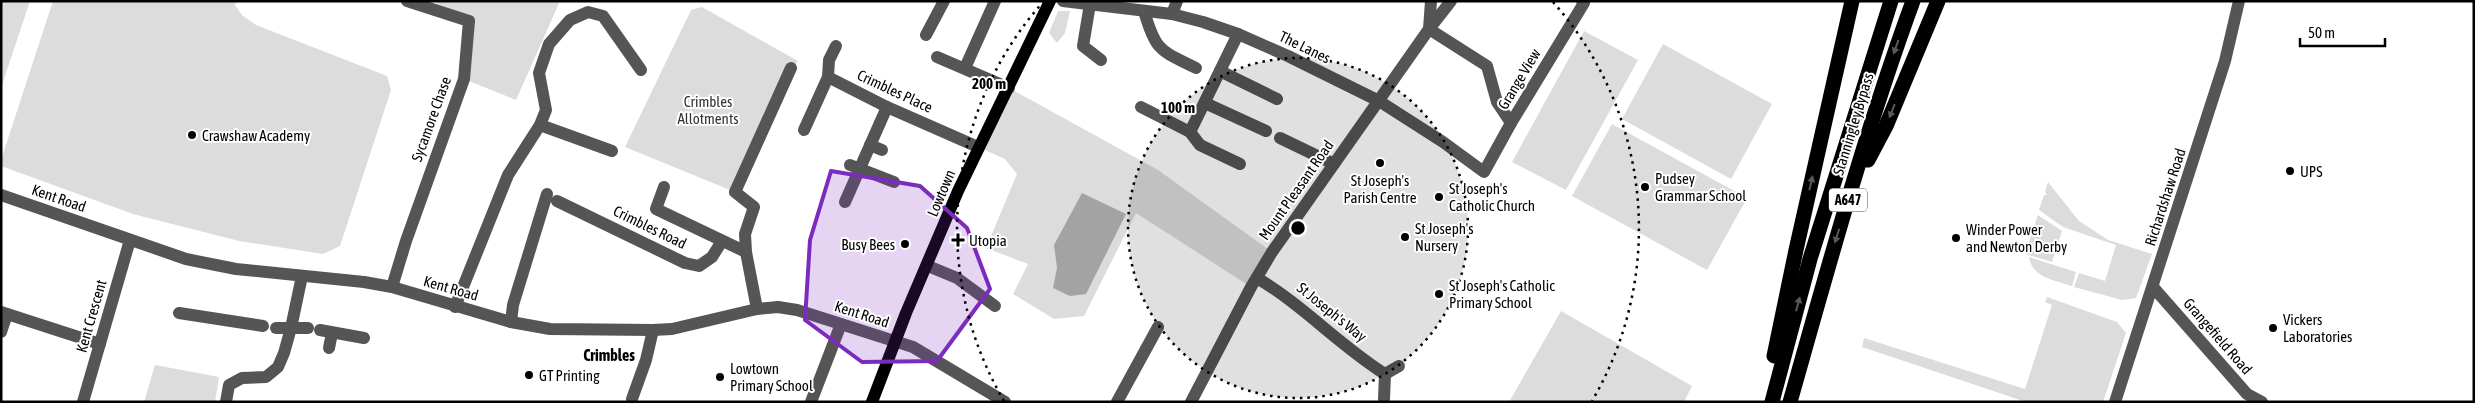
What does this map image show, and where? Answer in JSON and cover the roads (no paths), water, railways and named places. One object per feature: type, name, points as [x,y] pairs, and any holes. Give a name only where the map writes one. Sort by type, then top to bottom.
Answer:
[{"type":"highway","points":[[1765,402],[1796,250],[1852,1]]},
{"type":"highway","name":"Stanningley Bypass","points":[[1772,402],[1810,259],[1891,1]]},
{"type":"highway","name":"Stanningley Bypass","points":[[1790,402],[1892,58],[1913,1]]},
{"type":"highway","points":[[1850,195],[1886,126],[1938,1]]},
{"type":"main road","name":"Lowtown","points":[[872,402],[978,147],[1009,88],[1050,1]]},
{"type":"street","name":"Sycamore Chase","points":[[392,287],[425,186],[464,79],[470,21],[436,5],[407,1]]},
{"type":"street","points":[[926,36],[944,1]]},
{"type":"street","points":[[964,68],[995,1]]},
{"type":"street","name":"The Lanes","points":[[1063,1],[1172,14],[1238,34],[1288,56],[1379,101],[1443,142],[1484,172]]},
{"type":"street","points":[[1172,14],[1177,1]]},
{"type":"street","points":[[1431,1],[1429,29],[1487,66],[1497,102],[1511,123]]},
{"type":"street","name":"Mount Pleasant Road","points":[[1192,401],[1257,278],[1334,164],[1429,29],[1451,1]]},
{"type":"street","name":"Richardshaw Road","points":[[2116,402],[2225,61],[2239,1]]},
{"type":"street","name":"Grange View","points":[[1484,172],[1583,2]]},
{"type":"street","points":[[1090,4],[1083,46],[1101,60]]},
{"type":"street","points":[[1144,11],[1150,35],[1161,51],[1196,68]]},
{"type":"street","points":[[456,307],[508,175],[540,126],[546,110],[539,73],[549,44],[570,20],[588,12],[603,16],[641,70]]},
{"type":"street","points":[[1190,132],[1238,34]]},
{"type":"street","points":[[804,130],[828,77],[829,60],[836,46]]},
{"type":"street","points":[[937,57],[1009,88]]},
{"type":"street","points":[[758,309],[746,252],[745,234],[754,207],[735,192],[791,68]]},
{"type":"street","points":[[1220,71],[1277,99]]},
{"type":"street","name":"Crimbles Place","points":[[828,77],[887,107],[978,147]]},
{"type":"street","points":[[1205,102],[1266,132]]},
{"type":"street","points":[[845,202],[855,167],[876,147],[887,107]]},
{"type":"street","points":[[1141,107],[1190,132],[1200,145],[1240,164]]},
{"type":"street","points":[[540,126],[612,151]]},
{"type":"street","points":[[1280,138],[1334,164]]},
{"type":"street","points":[[855,167],[894,182]]},
{"type":"street","points":[[664,187],[656,209],[746,252]]},
{"type":"street","name":"Kent Road","points":[[1,195],[186,259],[236,269],[364,282],[392,287],[511,322],[550,329],[653,330],[672,328],[758,309],[778,307],[797,310],[913,347],[1004,402]]},
{"type":"street","name":"Crimbles Road","points":[[511,322],[513,305],[552,197],[686,263],[699,266],[712,256],[722,241]]},
{"type":"street","name":"Kent Crescent","points":[[83,402],[130,240]]},
{"type":"street","points":[[928,266],[956,278],[995,306]]},
{"type":"street","points":[[226,402],[228,385],[242,378],[266,377],[278,367],[292,328],[302,276]]},
{"type":"street","name":"St Joseph's Way","points":[[1257,278],[1284,294],[1340,343],[1385,374]]},
{"type":"street","name":"Grangefield Road","points":[[2153,288],[2247,394],[2262,402]]},
{"type":"street","points":[[1,332],[4,313],[100,344]]},
{"type":"street","points":[[179,313],[270,327],[320,330],[364,338]]},
{"type":"street","points":[[812,402],[841,324]]},
{"type":"street","points":[[1117,402],[1158,327]]},
{"type":"street","points":[[320,330],[329,348]]},
{"type":"street","points":[[632,400],[646,360],[653,330]]},
{"type":"street","points":[[1384,399],[1385,374],[1400,366]]},
{"type":"place","name":"Crawshaw Academy","points":[[192,135]]},
{"type":"place","name":"St Joseph's Parish Centre","points":[[1380,163]]},
{"type":"place","name":"UPS","points":[[2290,171]]},
{"type":"place","name":"Pudsey Grammar School","points":[[1645,187]]},
{"type":"place","name":"St Joseph's Catholic Church","points":[[1439,197]]},
{"type":"place","name":"St Joseph's Nursery","points":[[1405,237]]},
{"type":"place","name":"Winder Power and Newton Derby","points":[[1956,238]]},
{"type":"place","name":"Utopia","points":[[958,240]]},
{"type":"place","name":"Busy Bees","points":[[905,244]]},
{"type":"place","name":"St Joseph's Catholic Primary School","points":[[1439,294]]},
{"type":"place","name":"Vickers Laboratories","points":[[2273,328]]},
{"type":"place","name":"GT Printing","points":[[529,375]]},
{"type":"place","name":"Lowtown Primary School","points":[[720,377]]},
{"type":"district","name":"Crimbles","points":[[609,355]]},
{"type":"park label","name":"Crimbles Allotments","points":[[708,110]]}]
